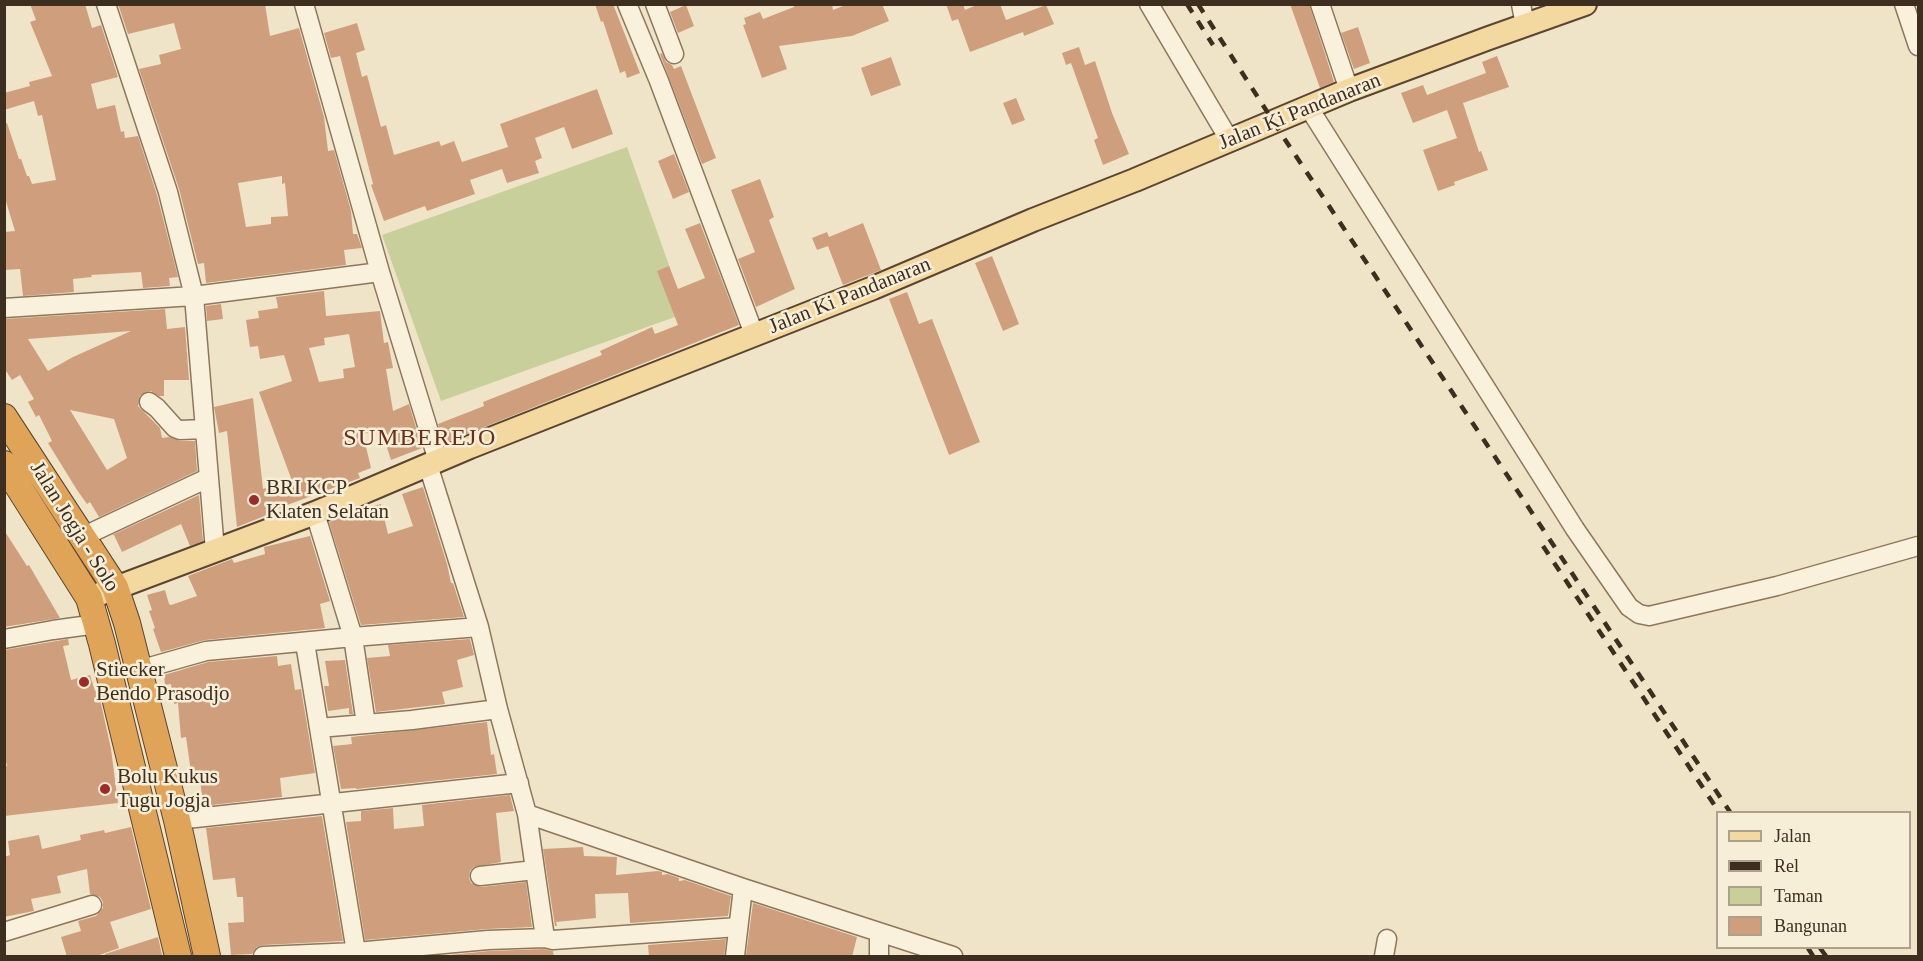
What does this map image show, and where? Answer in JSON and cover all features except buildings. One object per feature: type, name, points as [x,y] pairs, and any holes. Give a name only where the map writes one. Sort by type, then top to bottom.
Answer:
[{"type":"highway","name":"Jalan Jogja - Solo","points":[[4,417],[115,587],[127,623],[177,820],[207,957]]},
{"type":"highway","name":"Jalan Jogja - Solo","points":[[5,467],[89,598],[178,957]]},
{"type":"main road","name":"Jalan Ki Pandanaran","points":[[89,598],[315,513],[433,463],[1230,141],[1523,15],[1585,4]]},
{"type":"street","points":[[106,4],[168,192],[194,296],[215,551]]},
{"type":"street","points":[[304,4],[479,627],[498,709],[527,814],[552,945]]},
{"type":"street","points":[[627,4],[754,334]]},
{"type":"street","points":[[656,4],[674,54]]},
{"type":"street","points":[[1149,4],[1230,141]]},
{"type":"street","points":[[1320,4],[1349,90]]},
{"type":"street","points":[[1904,4],[1918,46]]},
{"type":"street","points":[[1309,108],[1575,529],[1629,607],[1639,614],[1649,616],[1777,586],[1918,546]]},
{"type":"street","points":[[4,308],[194,296],[380,272]]},
{"type":"street","points":[[149,402],[175,428],[180,430],[204,429]]},
{"type":"street","points":[[5,467],[29,453]]},
{"type":"street","points":[[82,537],[208,478]]},
{"type":"street","points":[[315,513],[352,637],[366,724]]},
{"type":"street","points":[[4,639],[97,624]]},
{"type":"street","points":[[139,670],[206,651],[479,627]]},
{"type":"street","points":[[305,643],[356,952]]},
{"type":"street","points":[[319,728],[498,709]]},
{"type":"street","points":[[177,820],[519,783]]},
{"type":"street","points":[[527,814],[953,957]]},
{"type":"street","points":[[480,876],[536,870]]},
{"type":"street","points":[[735,957],[743,888]]},
{"type":"street","points":[[4,932],[92,906]]},
{"type":"street","points":[[263,957],[552,945],[738,927]]},
{"type":"street","points":[[879,932],[879,957]]},
{"type":"green space","points":[[627,147],[686,313],[441,401],[382,235]]},
{"type":"railway","points":[[1187,4],[1213,45]]},
{"type":"railway","points":[[1198,4],[1284,138],[1729,811]]},
{"type":"railway","points":[[1543,546],[1718,811]]},
{"type":"railway","points":[[1809,949],[1813,956]]},
{"type":"railway","points":[[1821,949],[1826,956]]},
{"type":"place","name":"BRI KCP Klaten Selatan","points":[[254,500]]},
{"type":"place","name":"Stiecker Bendo Prasodjo","points":[[84,682]]},
{"type":"place","name":"Bolu Kukus Tugu Jogja","points":[[105,789]]},
{"type":"district","name":"SUMBEREJO","points":[[420,439]]}]
